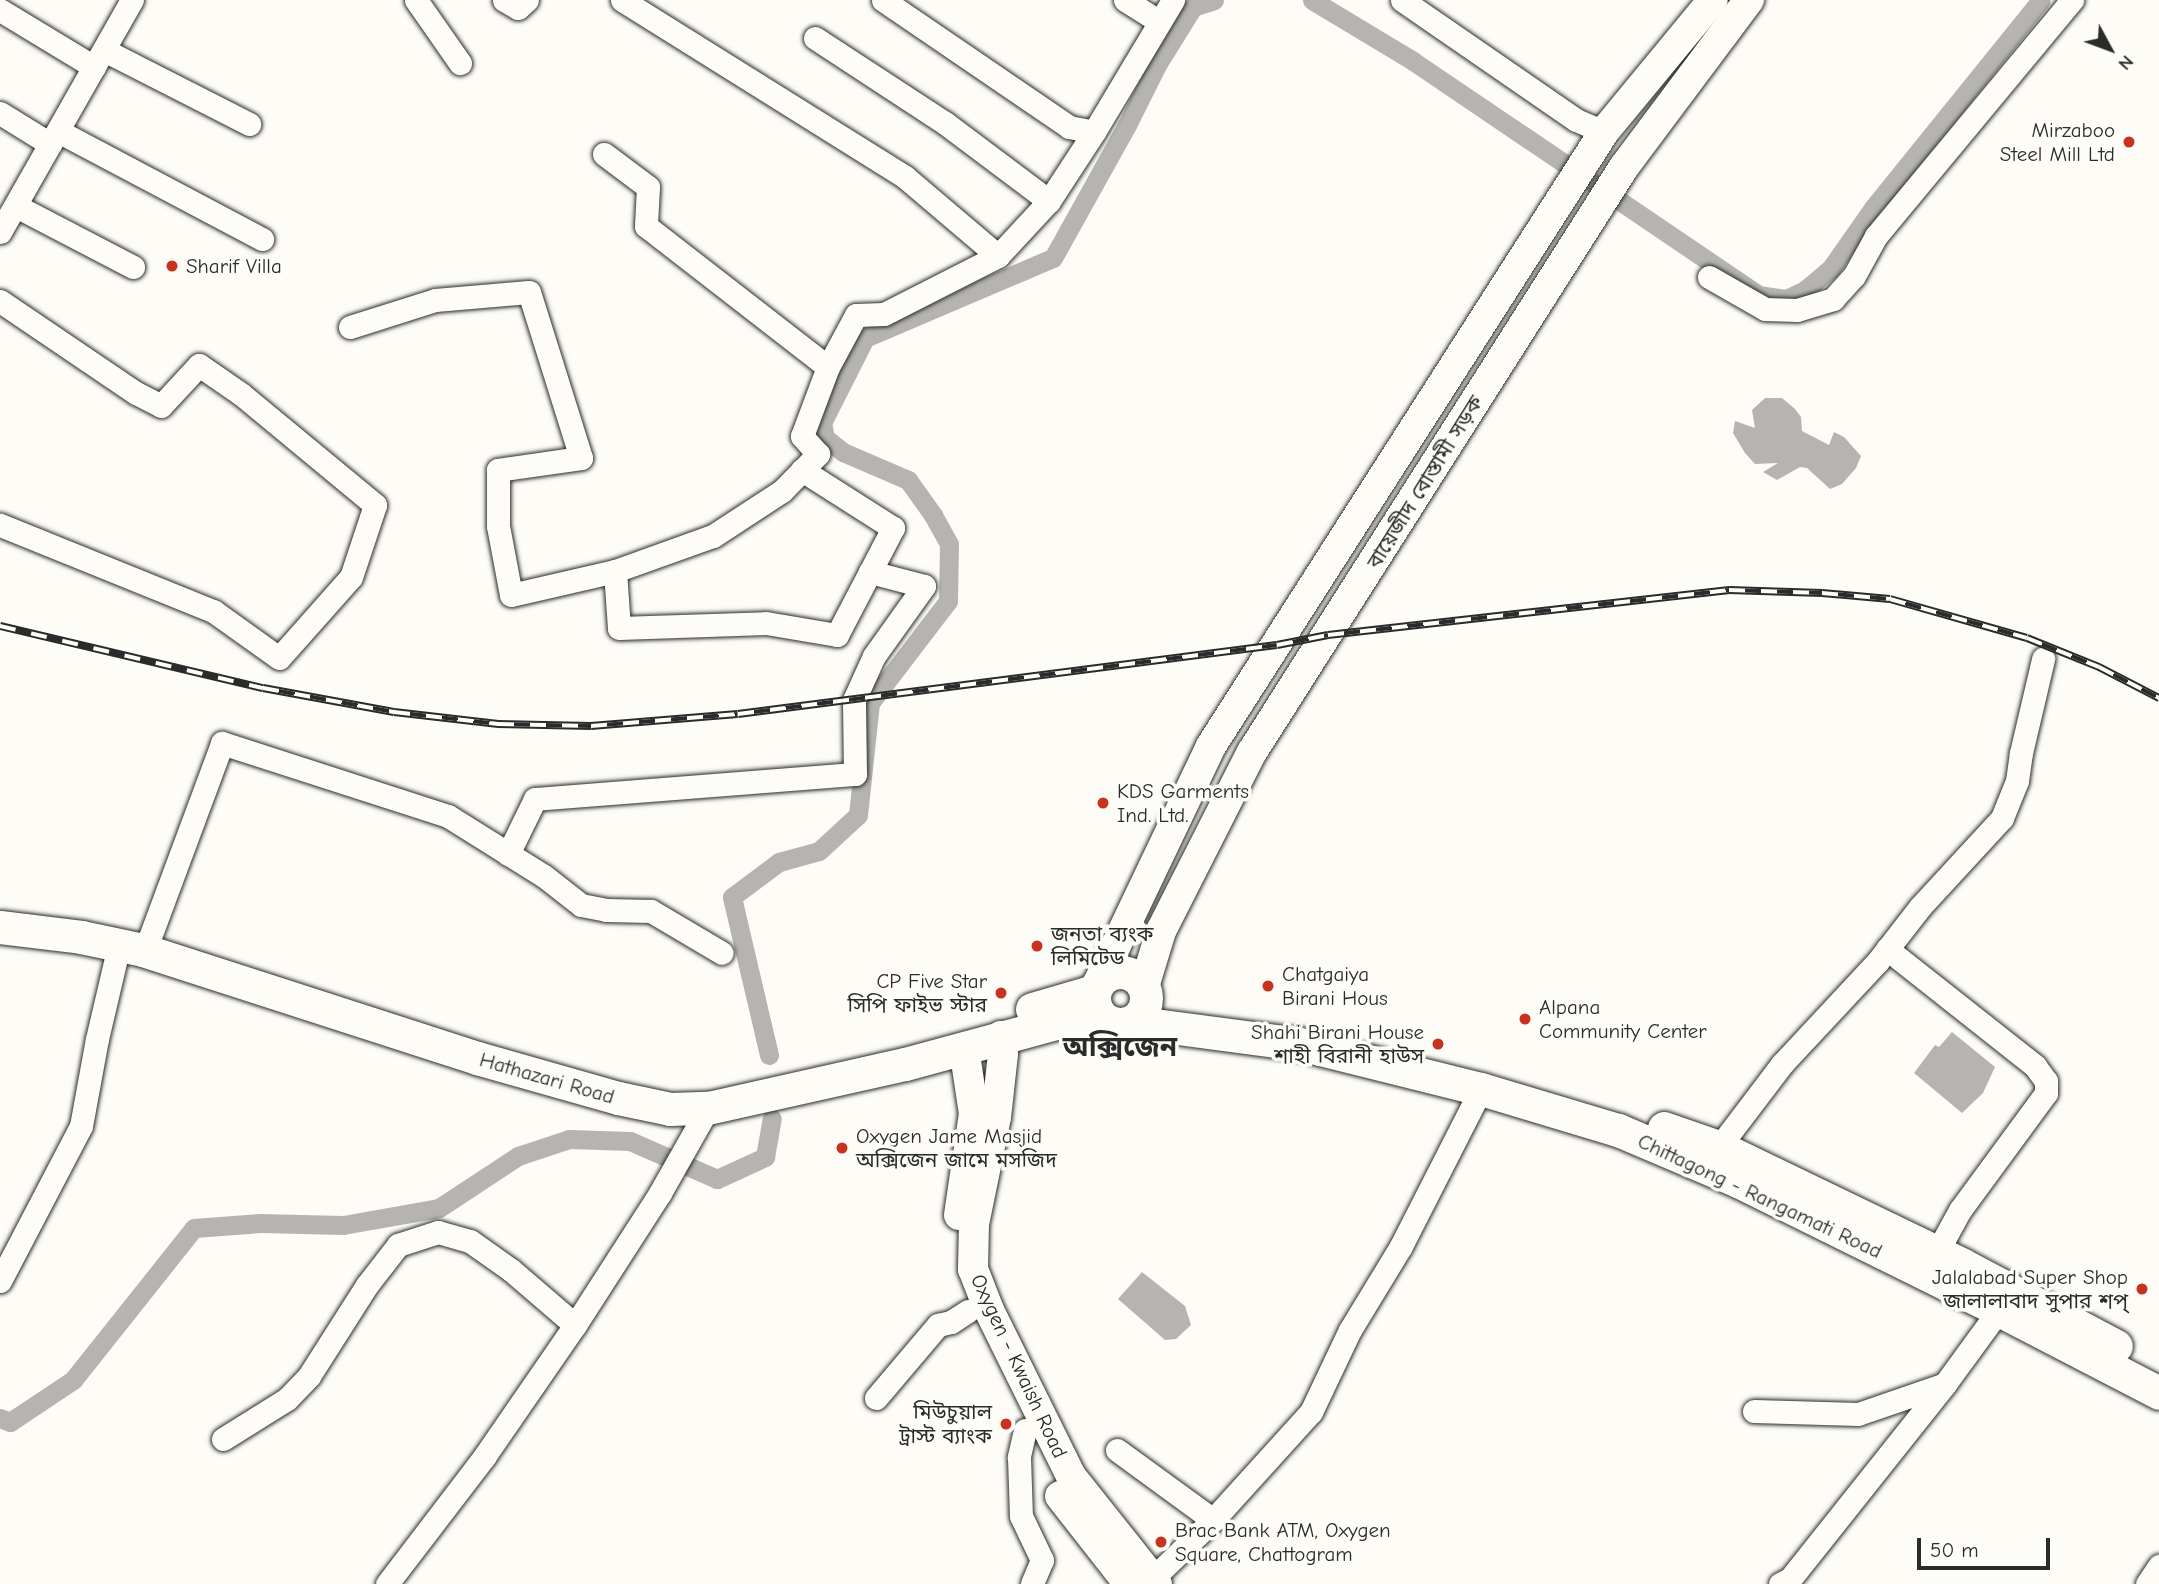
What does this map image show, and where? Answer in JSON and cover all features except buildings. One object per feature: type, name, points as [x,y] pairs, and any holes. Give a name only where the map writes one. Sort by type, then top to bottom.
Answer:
[{"type":"highway","name":"Hathazari Road","points":[[0,911],[134,941],[580,1069],[676,1091],[797,1073],[1119,1001]]},
{"type":"highway","name":"Hathazari Road","points":[[0,927],[134,941],[477,1058],[618,1098],[670,1109],[708,1108],[905,1064],[1056,1023],[1119,1001]]},
{"type":"highway","name":"Chittagong - Rangamati Road","points":[[1119,1001],[1480,1089],[1618,1130],[1738,1181],[1999,1310],[2159,1393]]},
{"type":"highway","name":"Chittagong - Rangamati Road","points":[[1119,1001],[1281,1022],[1479,1065],[1720,1147],[1937,1252],[2159,1369]]},
{"type":"main road","name":"বায়েজীদ বোস্তামী সড়ক","points":[[1119,1001],[1211,746],[1600,138],[1713,0]]},
{"type":"main road","name":"বায়েজীদ বোস্তামী সড়ক","points":[[1119,1001],[1161,931],[1252,752],[1623,167],[1749,0]]},
{"type":"main road","name":"Oxygen - Kwaish Road","points":[[1001,1036],[1003,1054],[996,1117],[974,1224],[973,1269],[989,1310],[1070,1476],[1146,1582]]},
{"type":"main road","name":"Oxygen - Kwaish Road","points":[[964,1048],[974,1114],[953,1262],[968,1311],[1024,1430],[1058,1493],[1146,1582]]},
{"type":"street","points":[[0,232],[132,0]]},
{"type":"street","points":[[416,0],[460,63]]},
{"type":"street","points":[[504,0],[518,8],[527,0]]},
{"type":"street","points":[[622,0],[905,177],[998,256]]},
{"type":"street","points":[[883,0],[1069,127],[1094,132]]},
{"type":"street","points":[[1125,0],[1158,21]]},
{"type":"street","points":[[350,327],[435,300],[529,292],[581,458],[498,470],[498,526],[511,596],[615,571],[713,536],[782,491],[818,454],[802,436],[828,367],[856,315],[884,314],[998,256],[1049,201],[1094,132],[1172,0]]},
{"type":"street","points":[[1402,0],[1600,138]]},
{"type":"street","points":[[1709,277],[1765,309],[1797,310],[1833,299],[1854,276],[1876,236],[2072,0]]},
{"type":"street","points":[[0,10],[99,59],[249,124]]},
{"type":"street","points":[[815,38],[945,123],[1049,201]]},
{"type":"street","points":[[0,113],[262,239]]},
{"type":"street","points":[[604,154],[648,187],[646,226],[828,367]]},
{"type":"street","points":[[16,206],[133,267]]},
{"type":"street","points":[[0,301],[136,393],[161,406],[199,365],[241,394],[375,505],[351,577],[279,658],[213,611],[0,524]]},
{"type":"street","points":[[615,571],[619,628],[766,623],[837,635],[893,528],[802,470]]},
{"type":"street","points":[[508,854],[535,799],[855,774],[854,700],[874,656],[924,586],[870,572]]},
{"type":"street","points":[[1720,1147],[1782,1064],[2002,818],[2017,782],[2043,659]]},
{"type":"street","points":[[0,1281],[82,1126],[97,1040],[134,941],[222,743],[448,816],[581,905],[606,910],[651,911],[722,953]]},
{"type":"street","points":[[1887,949],[2035,1066],[2046,1081],[2046,1093],[1961,1210],[1937,1252]]},
{"type":"street","points":[[1146,1582],[1213,1520],[1311,1412],[1350,1330],[1401,1246],[1480,1089]]},
{"type":"street","points":[[387,1584],[484,1457],[575,1325],[660,1192],[708,1108]]},
{"type":"street","points":[[223,1439],[287,1399],[309,1376],[367,1285],[398,1245],[418,1238],[438,1232],[470,1241],[511,1270],[575,1325]]},
{"type":"street","points":[[1780,1584],[1790,1579],[1945,1384],[1999,1310]]},
{"type":"street","points":[[876,1398],[938,1325],[951,1322],[968,1311]]},
{"type":"street","points":[[1755,1411],[1858,1414],[1945,1384]]},
{"type":"street","points":[[1024,1430],[1019,1457],[1021,1516],[1042,1560],[1032,1584]]},
{"type":"street","points":[[1117,1450],[1213,1520]]},
{"type":"street","points":[[2147,1584],[2159,1566]]},
{"type":"shaded area","points":[[1765,398],[1782,398],[1801,417],[1802,431],[1829,445],[1834,432],[1844,437],[1861,456],[1856,468],[1842,484],[1830,489],[1807,468],[1800,467],[1777,480],[1763,472],[1778,463],[1755,464],[1745,453],[1733,433],[1735,421],[1755,428],[1752,410]]},
{"type":"shaded area","points":[[1952,1032],[1995,1067],[1983,1093],[1962,1113],[1914,1073],[1935,1045],[1939,1047]]},
{"type":"shaded area","points":[[1142,1272],[1185,1306],[1191,1325],[1176,1339],[1165,1340],[1118,1299]]},
{"type":"waterway","points":[[769,1055],[732,897],[779,862],[819,851],[858,815],[870,703],[948,601],[949,544],[933,515],[908,480],[843,452],[825,438],[822,423],[865,338],[1053,258],[1157,65],[1193,7],[1214,0]]},
{"type":"waterway","points":[[1312,0],[1413,61],[1758,295],[1786,299],[1805,290],[1831,268],[1873,208],[2041,0]]},
{"type":"waterway","points":[[0,1418],[10,1422],[73,1380],[194,1228],[260,1223],[343,1225],[439,1208],[518,1156],[569,1139],[630,1141],[717,1179],[765,1157],[772,1119]]},
{"type":"railway","points":[[0,626],[263,688],[394,712],[498,724],[591,726],[738,714],[1277,645],[1328,635],[1729,590],[1822,593],[1890,599],[2027,638],[2099,667],[2159,698]]},
{"type":"place","name":"Mirzaboo Steel Mill Ltd","points":[[2129,142]]},
{"type":"place","name":"Sharif Villa","points":[[172,266]]},
{"type":"place","name":"KDS Garments Ind. Ltd.","points":[[1103,803]]},
{"type":"place","name":"জনতা ব্যংক লিমিটেড","points":[[1037,946]]},
{"type":"place","name":"Chatgaiya Birani Hous","points":[[1268,986]]},
{"type":"place","name":"CP Five Star সিপি ফাইভ স্টার","points":[[1001,993]]},
{"type":"place","name":"Alpana Community Center","points":[[1525,1019]]},
{"type":"place","name":"Shahi Birani House শাহী বিরানী হাউস","points":[[1438,1044]]},
{"type":"place","name":"Oxygen Jame Masjid অক্সিজেন জামে মসজিদ","points":[[842,1148]]},
{"type":"place","name":"Jalalabad Super Shop জালালাবাদ সুপার শপ্","points":[[2142,1289]]},
{"type":"place","name":"মিউচুয়াল ট্রাস্ট ব্যাংক","points":[[1006,1424]]},
{"type":"place","name":"Brac Bank ATM, Oxygen Square, Chattogram","points":[[1161,1542]]},
{"type":"district","name":"অক্সিজেন","points":[[1120,1047]]}]
